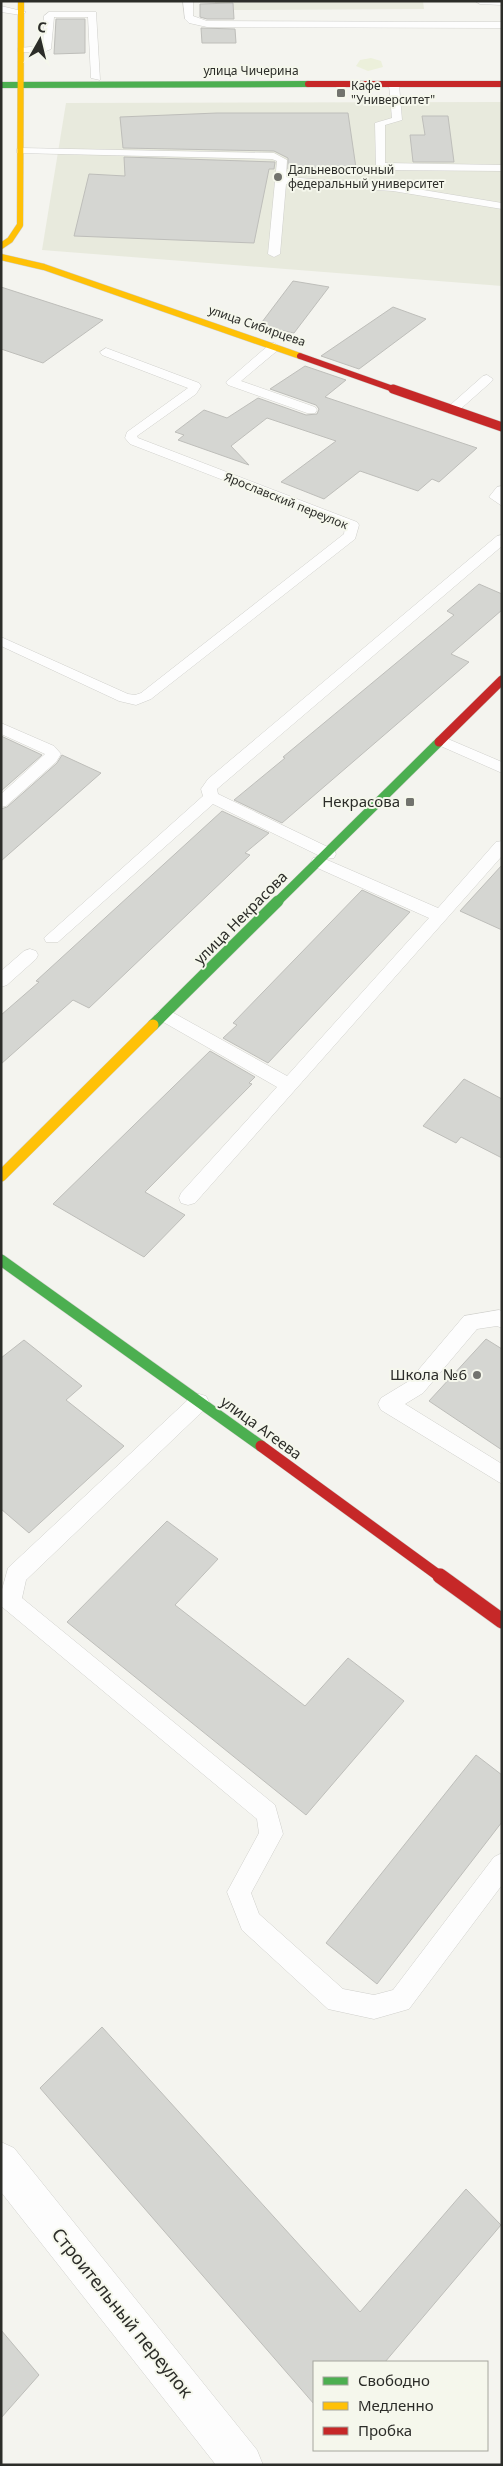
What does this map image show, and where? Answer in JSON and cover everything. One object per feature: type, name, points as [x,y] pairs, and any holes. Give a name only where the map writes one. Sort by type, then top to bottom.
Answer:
[{"type":"main road","points":[[4,242],[20,225],[21,7]]},
{"type":"main road","name":"улица Чичерина","points":[[1,85],[502,84]]},
{"type":"main road","name":"улица Сибирцева","points":[[1,257],[44,267],[502,427]]},
{"type":"main road","name":"улица Некрасова","points":[[1,1176],[502,680]]},
{"type":"main road","name":"улица Агеева","points":[[1,1260],[103,1331],[502,1621]]},
{"type":"street","name":"Строительный переулок","points":[[1,2161],[242,2465]]},
{"type":"lane","points":[[188,1],[188,16],[192,21],[207,24],[502,25]]},
{"type":"lane","points":[[480,1],[502,2]]},
{"type":"lane","points":[[1,9],[21,7]]},
{"type":"lane","points":[[21,50],[44,49],[48,47],[49,16],[52,14],[93,14],[96,78]]},
{"type":"lane","points":[[394,85],[397,120],[380,123],[380,164],[386,167],[502,168]]},
{"type":"lane","points":[[21,151],[274,156],[282,160],[274,254]]},
{"type":"lane","points":[[281,180],[393,188],[502,206]]},
{"type":"lane","points":[[274,347],[232,382],[311,410]]},
{"type":"lane","name":"Ярославский переулок","points":[[1,641],[124,698],[136,700],[146,696],[350,536],[352,525],[134,441],[131,438],[131,434],[192,391],[195,386],[106,352]]},
{"type":"lane","points":[[452,410],[487,379]]},
{"type":"lane","points":[[502,490],[496,496],[502,502]]},
{"type":"lane","points":[[440,916],[323,858],[211,797],[209,789],[212,782],[502,539]]},
{"type":"lane","points":[[1,728],[49,749],[53,754],[51,759],[1,802]]},
{"type":"lane","points":[[441,741],[502,768]]},
{"type":"lane","points":[[52,938],[211,797]]},
{"type":"lane","points":[[188,1198],[502,846]]},
{"type":"lane","points":[[1,981],[30,955]]},
{"type":"lane","points":[[164,1015],[289,1085]]},
{"type":"lane","points":[[502,1320],[499,1318],[471,1322],[416,1387],[388,1404],[502,1475]]},
{"type":"lane","points":[[199,1402],[16,1575],[10,1602],[267,1813],[271,1834],[239,1892],[250,1922],[337,2000],[374,2007],[400,2000],[502,1865]]},
{"type":"shaded area","points":[[215,1],[423,1],[424,9],[234,10],[233,3],[215,3]]},
{"type":"shaded area","name":"Дальневосточный федеральный университет","points":[[502,102],[502,286],[42,250],[66,103]]},
{"type":"green space","points":[[371,58],[381,61],[383,67],[368,71],[356,66],[360,60]]},
{"type":"building","points":[[233,3],[234,19],[207,19],[200,17],[200,4]]},
{"type":"building","points":[[56,19],[85,19],[85,53],[54,54]]},
{"type":"building","points":[[201,28],[235,29],[236,43],[202,43]]},
{"type":"building","points":[[217,113],[348,113],[356,168],[288,169],[288,158],[274,151],[123,148],[120,117]]},
{"type":"building","points":[[422,116],[448,116],[454,162],[413,162],[410,135],[425,135]]},
{"type":"building","points":[[124,157],[275,162],[274,169],[269,169],[254,243],[74,236],[89,174],[125,176]]},
{"type":"building","points":[[293,281],[329,287],[294,333],[259,326]]},
{"type":"building","points":[[1,287],[103,320],[43,363],[1,349]]},
{"type":"building","points":[[393,307],[426,319],[359,369],[321,356]]},
{"type":"building","points":[[305,366],[346,380],[325,397],[477,448],[439,482],[432,479],[418,491],[360,471],[324,499],[281,482],[336,441],[267,418],[231,446],[249,465],[178,440],[184,435],[175,432],[204,410],[227,418],[258,398],[306,415],[317,414],[319,409],[316,405],[270,389]]},
{"type":"building","points":[[479,584],[502,594],[502,610],[451,654],[469,662],[282,823],[234,800],[454,615],[447,611]]},
{"type":"building","points":[[1,736],[42,755],[1,791]]},
{"type":"building","points":[[62,755],[101,773],[1,861],[1,809],[7,807],[57,763]]},
{"type":"building","points":[[222,811],[269,833],[245,853],[250,855],[89,1008],[73,1000],[1,1064],[1,1015],[39,982],[36,981]]},
{"type":"building","points":[[502,865],[502,930],[460,911]]},
{"type":"building","points":[[362,890],[410,912],[268,1063],[223,1038],[237,1025],[233,1023]]},
{"type":"building","points":[[210,1051],[255,1077],[249,1083],[252,1084],[145,1192],[185,1215],[144,1257],[53,1204]]},
{"type":"building","points":[[464,1079],[502,1099],[502,1158],[461,1137],[456,1143],[423,1126]]},
{"type":"building","name":"Школа №6","points":[[486,1339],[502,1349],[502,1450],[429,1401]]},
{"type":"building","points":[[24,1340],[82,1386],[66,1400],[124,1446],[29,1533],[1,1509],[1,1358]]},
{"type":"building","points":[[167,1521],[218,1559],[175,1605],[305,1706],[348,1658],[404,1701],[306,1815],[67,1622]]},
{"type":"building","points":[[476,1755],[502,1775],[502,1822],[377,1984],[326,1943]]},
{"type":"building","points":[[102,2027],[360,2312],[466,2189],[501,2225],[386,2361],[313,2361],[313,2403],[40,2088]]},
{"type":"building","points":[[1,2330],[39,2375],[1,2418]]},
{"type":"traffic: fast","points":[[1,85],[308,84]]},
{"type":"traffic: fast","points":[[153,1025],[439,742]]},
{"type":"traffic: fast","points":[[1,1260],[261,1446]]},
{"type":"traffic: slow","points":[[1,246],[10,240],[20,225],[21,1]]},
{"type":"traffic: slow","points":[[1,257],[44,267],[300,356]]},
{"type":"traffic: slow","points":[[1,1176],[153,1025]]},
{"type":"traffic: jam","points":[[308,84],[502,84]]},
{"type":"traffic: jam","points":[[300,356],[502,427]]},
{"type":"traffic: jam","points":[[439,742],[502,680]]},
{"type":"traffic: jam","points":[[261,1446],[502,1621]]},
{"type":"place","name":"Кафе \"Университет\"","points":[[341,93]]},
{"type":"place","name":"Дальневосточный федеральный университет","points":[[278,177]]},
{"type":"place","name":"Некрасова","points":[[410,802]]},
{"type":"place","name":"Школа №6","points":[[477,1375]]}]
